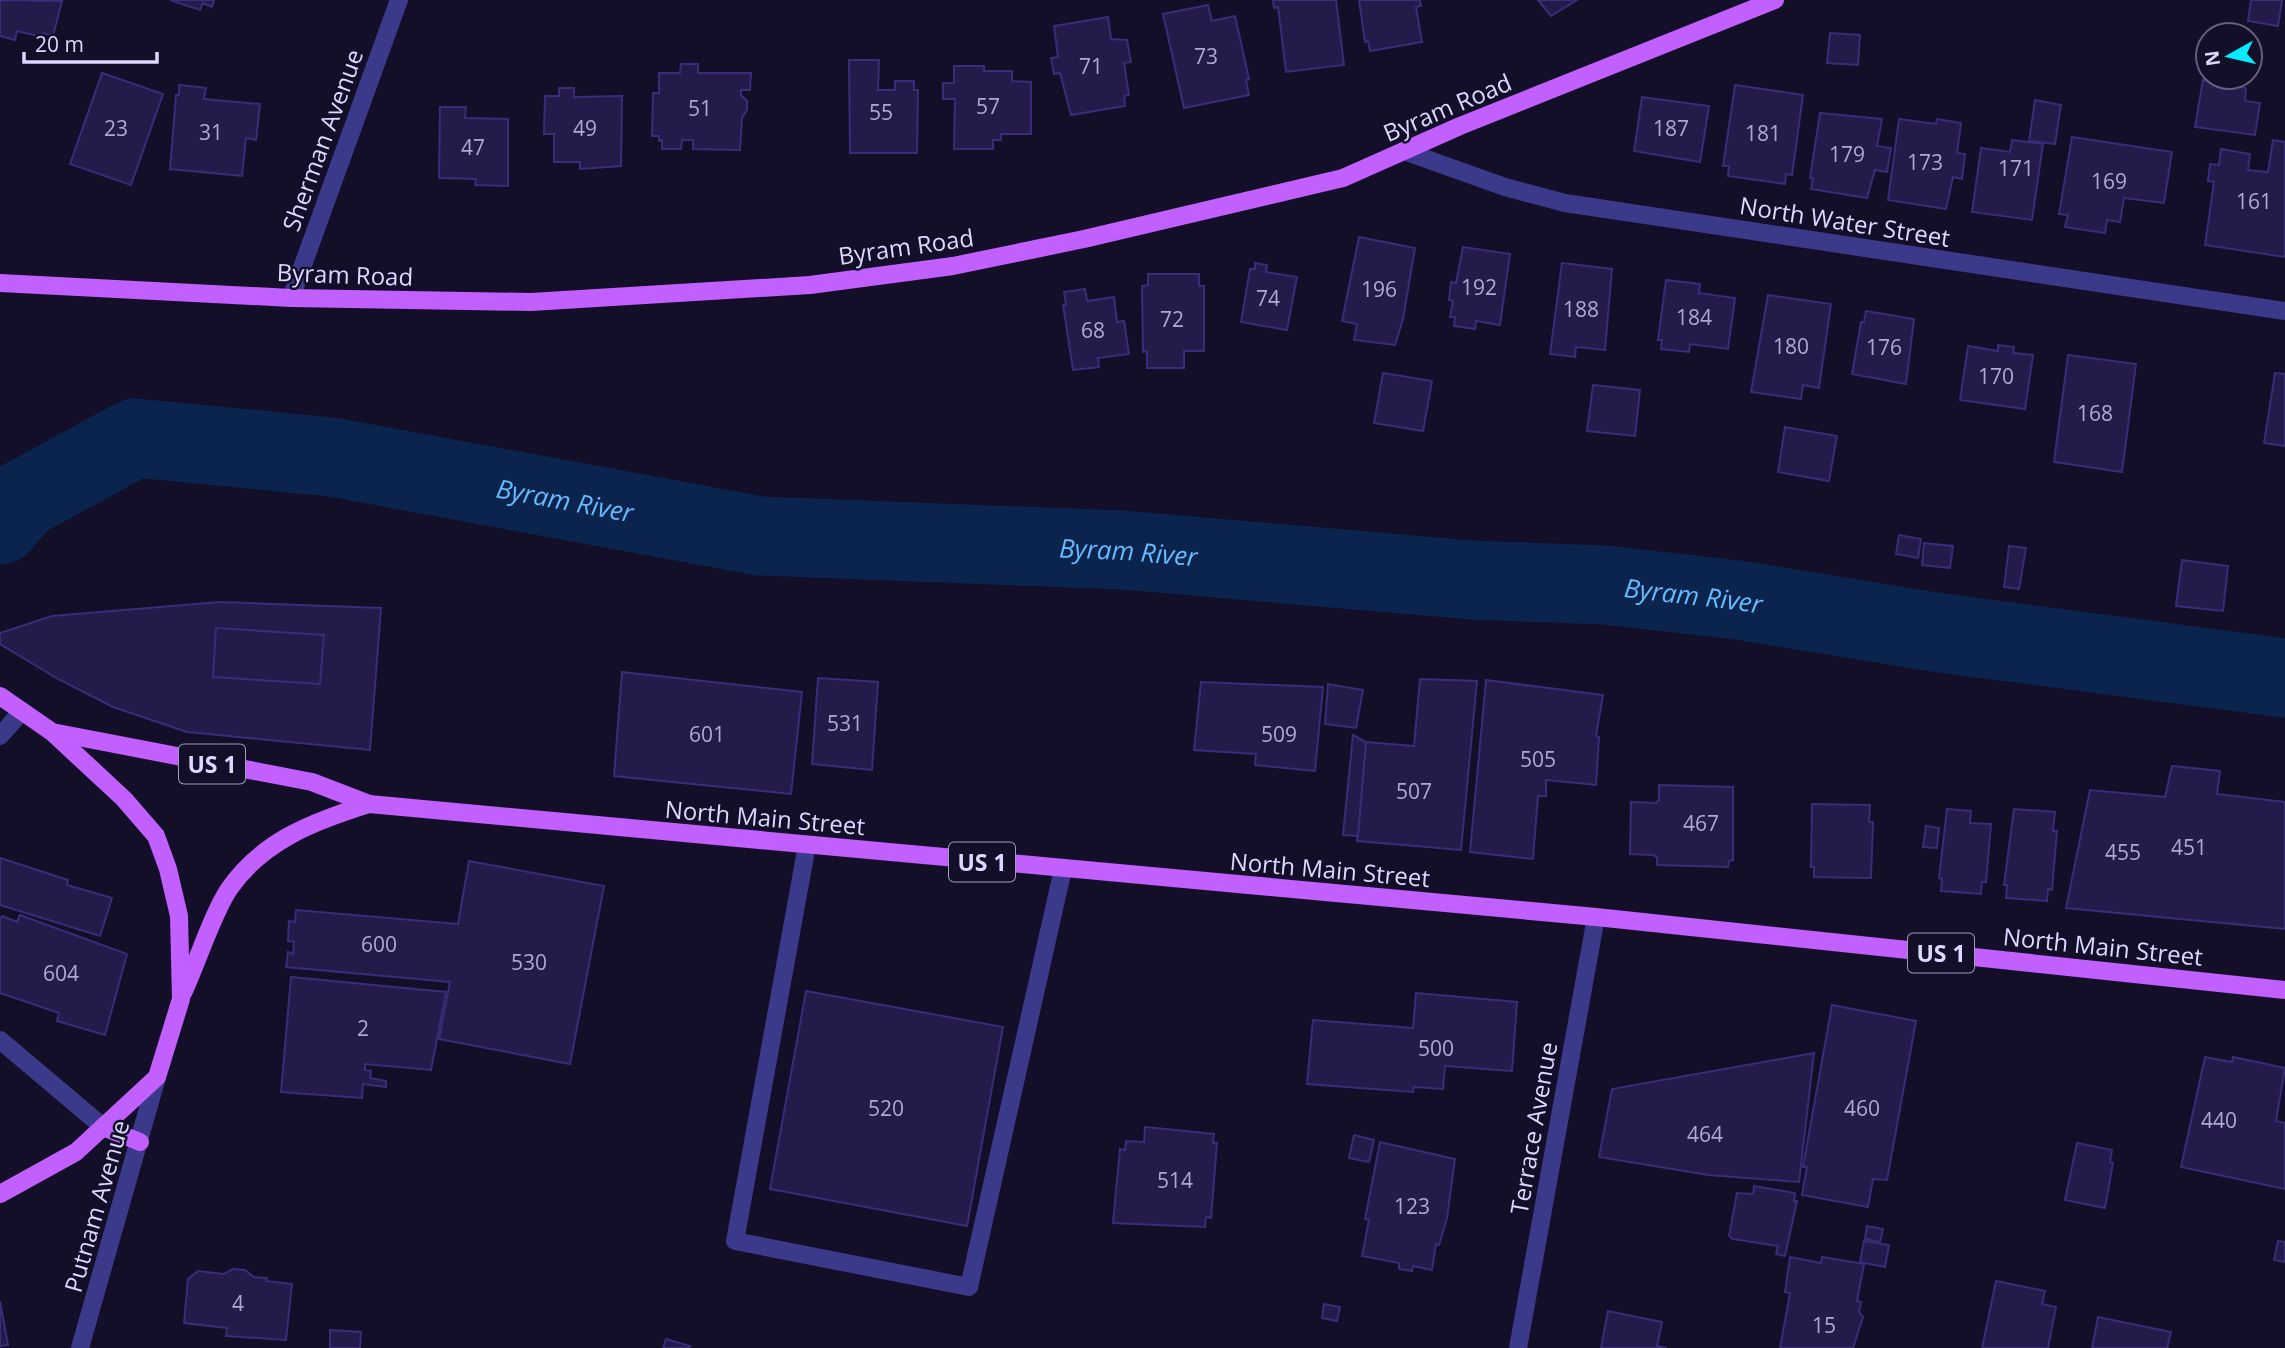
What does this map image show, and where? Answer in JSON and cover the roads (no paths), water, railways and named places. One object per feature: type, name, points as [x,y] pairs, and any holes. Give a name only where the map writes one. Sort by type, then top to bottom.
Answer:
[{"type":"main road","name":"Byram Road","points":[[0,283],[291,298],[531,302],[810,285],[953,266],[1084,239],[1343,178],[1775,0]]},
{"type":"main road","name":"North Main Street","points":[[1,697],[52,732],[312,782],[369,804],[1596,918],[2285,990]]},
{"type":"main road","name":"Putnam Avenue","points":[[0,1194],[76,1152],[158,1077],[181,999],[179,916],[168,869],[156,836],[124,799],[52,732]]},
{"type":"main road","name":"North Main Street","points":[[181,999],[229,890],[252,863],[279,840],[317,821],[369,804]]},
{"type":"main road","points":[[103,1127],[141,1142]]},
{"type":"street","name":"Sherman Avenue","points":[[291,298],[399,0]]},
{"type":"street","name":"North Water Street","points":[[1405,151],[1505,187],[1565,203],[2285,311]]},
{"type":"street","points":[[0,736],[22,711]]},
{"type":"street","points":[[807,845],[734,1241],[969,1287],[1063,869]]},
{"type":"street","name":"Terrace Avenue","points":[[1518,1348],[1596,918]]},
{"type":"street","points":[[0,1040],[103,1127]]},
{"type":"street","name":"Putnam Avenue","points":[[80,1348],[158,1077]]},
{"type":"waterway","name":"Byram River","points":[[0,525],[23,499],[135,438],[332,457],[760,536],[1123,550],[1471,580],[1605,585],[1738,600],[1941,633],[2285,678]]}]
